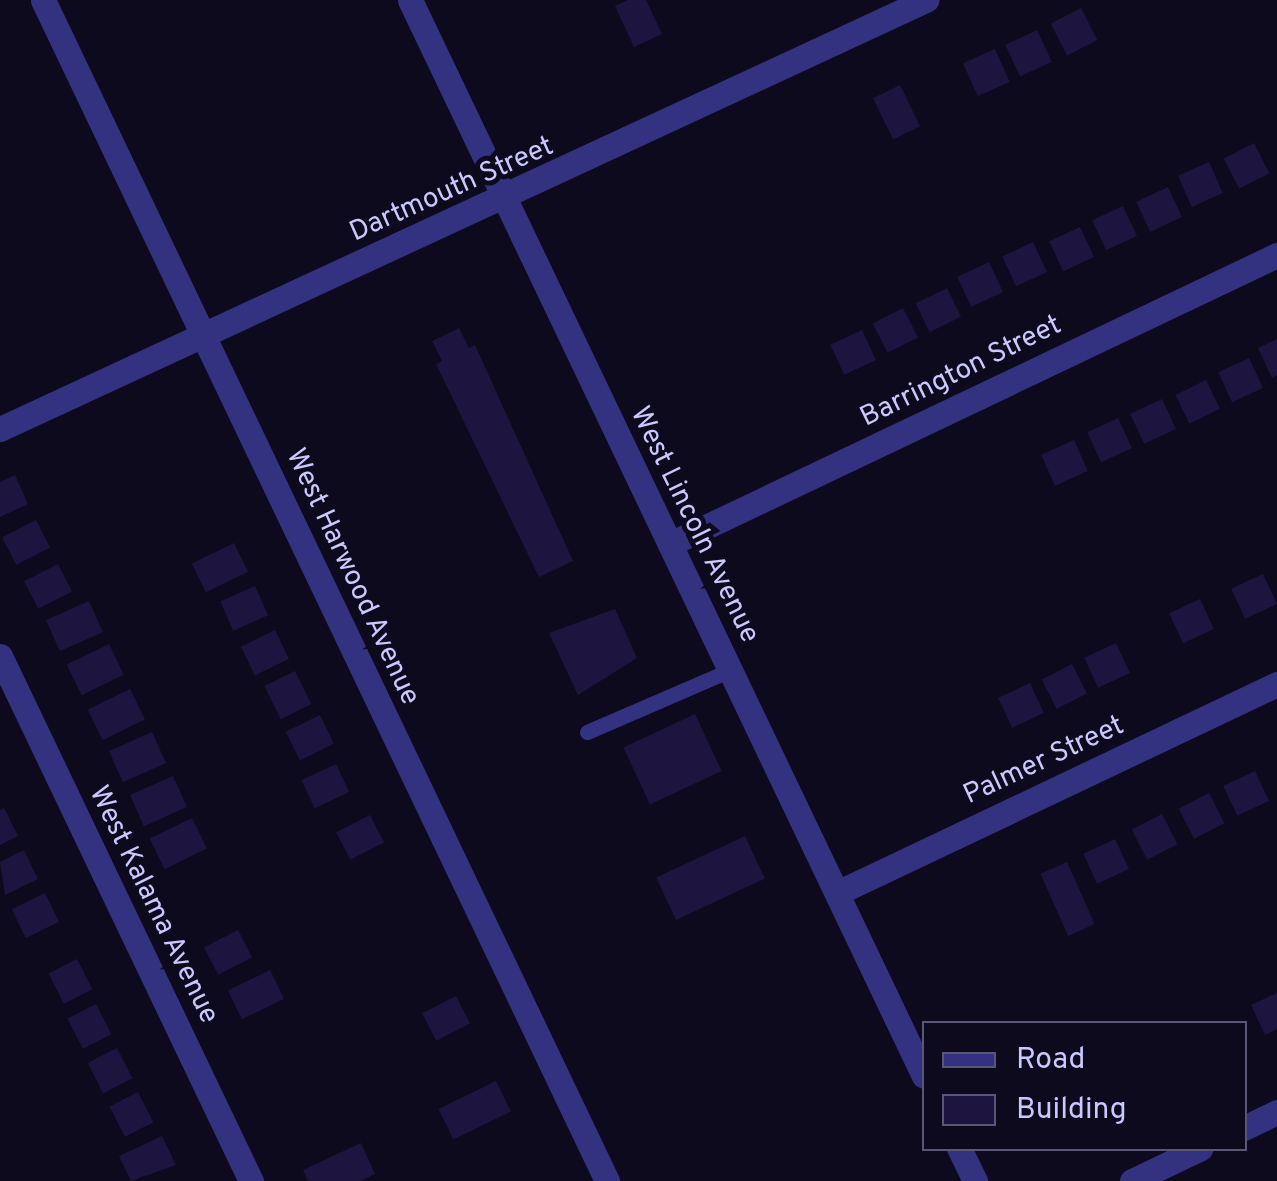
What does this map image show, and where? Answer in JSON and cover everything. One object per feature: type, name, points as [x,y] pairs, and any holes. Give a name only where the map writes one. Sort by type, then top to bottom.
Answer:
[{"type":"street","name":"West Harwood Avenue","points":[[43,0],[606,1181]]},
{"type":"street","name":"West Lincoln Avenue","points":[[410,0],[922,1072]]},
{"type":"street","name":"Dartmouth Street","points":[[0,429],[505,199],[926,0]]},
{"type":"street","name":"Barrington Street","points":[[670,544],[1277,254]]},
{"type":"street","name":"West Kalama Avenue","points":[[0,656],[251,1181]]},
{"type":"street","name":"Palmer Street","points":[[837,893],[1277,684]]},
{"type":"street","points":[[1247,1127],[1277,1112]]},
{"type":"street","points":[[960,1151],[974,1181]]},
{"type":"street","points":[[1132,1181],[1194,1151]]},
{"type":"lane","points":[[587,732],[730,670]]},
{"type":"building","points":[[628,0],[646,0],[662,34],[634,47],[615,6]]},
{"type":"building","points":[[1081,8],[1097,40],[1067,56],[1051,23]]},
{"type":"building","points":[[1037,30],[1052,62],[1020,77],[1005,45]]},
{"type":"building","points":[[995,49],[1010,82],[978,96],[963,63]]},
{"type":"building","points":[[900,85],[920,126],[893,139],[873,98]]},
{"type":"building","points":[[1254,143],[1269,173],[1239,189],[1224,158]]},
{"type":"building","points":[[1209,162],[1223,193],[1192,207],[1178,176]]},
{"type":"building","points":[[1168,187],[1182,217],[1150,232],[1136,202]]},
{"type":"building","points":[[1123,206],[1137,236],[1106,250],[1092,220]]},
{"type":"building","points":[[1080,227],[1094,257],[1063,271],[1049,241]]},
{"type":"building","points":[[1033,242],[1047,272],[1016,286],[1002,256]]},
{"type":"building","points":[[989,262],[1003,292],[971,307],[957,277]]},
{"type":"building","points":[[947,288],[961,317],[930,332],[916,303]]},
{"type":"building","points":[[903,308],[918,337],[888,353],[873,323]]},
{"type":"building","points":[[459,328],[469,348],[475,345],[573,561],[539,577],[436,364],[442,361],[432,341]]},
{"type":"building","points":[[862,330],[876,360],[844,375],[830,345]]},
{"type":"building","points":[[1277,339],[1277,375],[1272,378],[1258,348]]},
{"type":"building","points":[[1249,358],[1263,388],[1232,402],[1218,372]]},
{"type":"building","points":[[1206,380],[1220,409],[1189,424],[1175,395]]},
{"type":"building","points":[[1162,399],[1176,429],[1144,444],[1130,414]]},
{"type":"building","points":[[1118,418],[1132,448],[1101,462],[1087,432]]},
{"type":"building","points":[[1074,440],[1088,471],[1055,486],[1041,455]]},
{"type":"building","points":[[15,475],[28,504],[0,517],[0,482]]},
{"type":"building","points":[[36,520],[50,548],[16,565],[2,537]]},
{"type":"building","points":[[234,543],[248,572],[206,592],[192,564]]},
{"type":"building","points":[[58,564],[72,592],[38,609],[24,581]]},
{"type":"building","points":[[1263,574],[1277,604],[1245,619],[1231,589]]},
{"type":"building","points":[[255,586],[268,615],[233,631],[220,601]]},
{"type":"building","points":[[1200,599],[1214,629],[1183,643],[1169,613]]},
{"type":"building","points":[[89,601],[103,632],[60,651],[46,620]]},
{"type":"building","points":[[615,609],[637,658],[578,695],[549,633]]},
{"type":"building","points":[[275,630],[289,659],[255,675],[241,647]]},
{"type":"building","points":[[1116,643],[1130,673],[1098,688],[1084,658]]},
{"type":"building","points":[[109,644],[124,675],[82,695],[67,665]]},
{"type":"building","points":[[1072,664],[1087,693],[1057,709],[1042,679]]},
{"type":"building","points":[[295,671],[311,704],[281,719],[264,686]]},
{"type":"building","points":[[1030,683],[1044,713],[1012,728],[998,698]]},
{"type":"building","points":[[130,689],[145,720],[103,740],[88,710]]},
{"type":"building","points":[[695,714],[722,771],[650,804],[623,747]]},
{"type":"building","points":[[320,715],[334,744],[300,760],[286,732]]},
{"type":"building","points":[[152,732],[166,763],[123,782],[109,751]]},
{"type":"building","points":[[336,764],[349,792],[315,808],[302,780]]},
{"type":"building","points":[[1255,771],[1269,801],[1237,816],[1223,786]]},
{"type":"building","points":[[173,776],[187,807],[144,826],[130,795]]},
{"type":"building","points":[[1209,793],[1224,823],[1194,839],[1179,808]]},
{"type":"building","points":[[4,808],[18,836],[0,845],[0,810]]},
{"type":"building","points":[[1162,814],[1177,844],[1147,860],[1132,829]]},
{"type":"building","points":[[370,815],[384,843],[350,860],[336,832]]},
{"type":"building","points":[[192,818],[207,849],[165,869],[150,839]]},
{"type":"building","points":[[745,836],[765,879],[676,920],[656,877]]},
{"type":"building","points":[[1115,839],[1129,869],[1097,884],[1083,854]]},
{"type":"building","points":[[24,850],[38,879],[5,895],[0,862]]},
{"type":"building","points":[[1067,862],[1095,924],[1068,936],[1041,874]]},
{"type":"building","points":[[45,893],[59,922],[26,938],[12,909]]},
{"type":"building","points":[[238,930],[252,958],[218,975],[204,947]]},
{"type":"building","points":[[77,959],[92,989],[64,1004],[48,974]]},
{"type":"building","points":[[270,970],[284,999],[242,1019],[228,991]]},
{"type":"building","points":[[1277,993],[1277,1029],[1265,1035],[1251,1005]]},
{"type":"building","points":[[456,996],[470,1024],[436,1041],[422,1013]]},
{"type":"building","points":[[96,1004],[111,1034],[83,1049],[67,1019]]},
{"type":"building","points":[[117,1048],[132,1078],[103,1093],[88,1063]]},
{"type":"building","points":[[496,1081],[511,1112],[453,1140],[438,1109]]},
{"type":"building","points":[[138,1092],[153,1122],[125,1137],[109,1107]]},
{"type":"building","points":[[162,1136],[176,1165],[131,1181],[119,1156]]},
{"type":"building","points":[[361,1143],[375,1174],[360,1181],[308,1181],[303,1170]]}]
